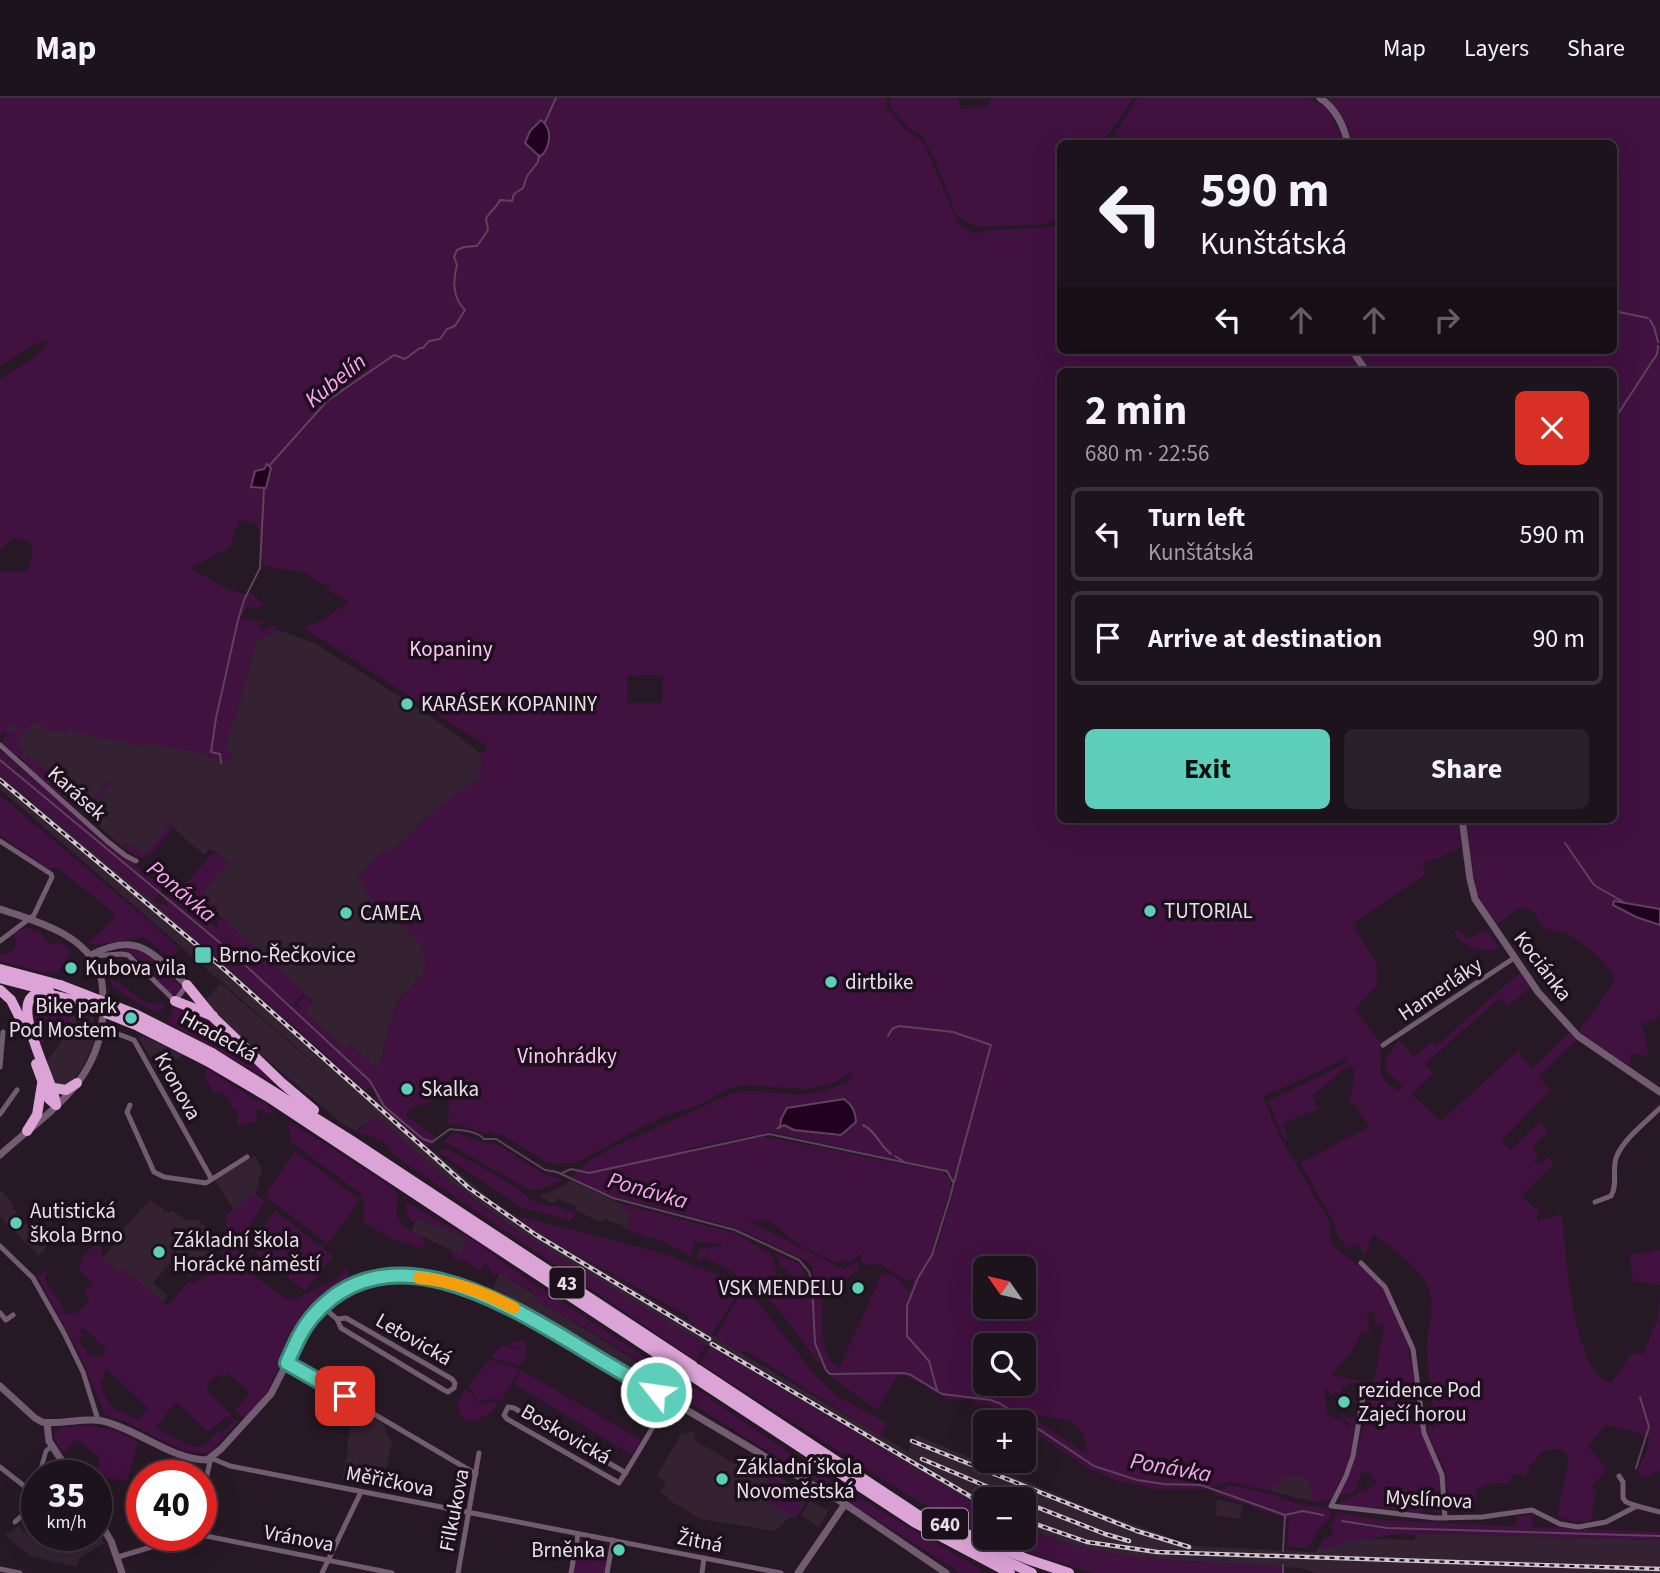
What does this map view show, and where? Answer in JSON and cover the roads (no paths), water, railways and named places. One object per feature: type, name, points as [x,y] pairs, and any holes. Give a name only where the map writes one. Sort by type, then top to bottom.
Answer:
[{"type":"highway","name":"Hradecká","points":[[0,969],[210,1057],[257,1090],[400,1178]]},
{"type":"highway","name":"Hradecká","points":[[0,978],[147,1019],[352,1141],[400,1178]]},
{"type":"highway","points":[[187,985],[203,1001],[213,1017],[282,1083],[352,1141]]},
{"type":"highway","points":[[0,990],[11,1000],[20,1016],[42,1084],[49,1099],[56,1105]]},
{"type":"highway","points":[[56,1105],[54,1088],[39,1055],[25,1010],[27,1001],[34,995],[57,992]]},
{"type":"highway","points":[[175,1001],[213,1017]]},
{"type":"highway","points":[[54,1088],[66,1090],[77,1083]]},
{"type":"highway","points":[[27,1131],[37,1115],[42,1084]]},
{"type":"highway","name":"43","points":[[400,1178],[892,1498],[963,1540],[1032,1573]]},
{"type":"highway","name":"43","points":[[693,1371],[914,1522],[1010,1573]]},
{"type":"highway","name":"640","points":[[892,1498],[979,1540],[1069,1573]]},
{"type":"street","points":[[1320,98],[1335,113],[1345,129],[1348,140]]},
{"type":"street","name":"Karásek","points":[[0,745],[107,841],[136,861]]},
{"type":"street","name":"Kociánka","points":[[1463,823],[1475,899],[1514,958],[1553,1010],[1578,1036],[1660,1093]]},
{"type":"street","points":[[0,841],[51,874],[34,915],[0,941]]},
{"type":"street","points":[[0,909],[67,937],[89,956],[98,968],[102,982],[102,1028],[92,1059],[77,1083],[56,1105],[0,1155]]},
{"type":"street","points":[[119,945],[140,946],[187,985],[175,1001],[128,955],[89,956],[119,945]]},
{"type":"street","name":"Hamerláky","points":[[1383,1045],[1514,958]]},
{"type":"street","name":"Kronova","points":[[102,1028],[129,1036],[136,1042],[211,1178]]},
{"type":"street","points":[[0,1067],[3,1032]]},
{"type":"street","points":[[0,1114],[17,1090]]},
{"type":"street","points":[[130,1105],[127,1112],[154,1172],[159,1176],[206,1183],[247,1157]]},
{"type":"street","points":[[1594,1202],[1611,1196],[1616,1184],[1617,1157],[1636,1132],[1660,1108]]},
{"type":"street","points":[[0,1246],[33,1278],[58,1322],[83,1372],[98,1420]]},
{"type":"street","points":[[1362,1263],[1385,1287],[1413,1349],[1424,1433],[1442,1475],[1445,1518]]},
{"type":"street","points":[[0,1386],[34,1418],[47,1423],[98,1420],[173,1451],[202,1460],[211,1458],[271,1394],[306,1326],[323,1307],[347,1289],[377,1278],[414,1277],[454,1284],[510,1306],[669,1399],[845,1504],[946,1573]]},
{"type":"street","name":"Letovická","points":[[323,1307],[337,1319],[341,1328],[444,1390],[448,1392],[454,1388],[452,1379],[346,1318],[337,1319]]},
{"type":"street","points":[[0,1313],[6,1320],[13,1315]]},
{"type":"street","points":[[287,1363],[476,1474]]},
{"type":"street","name":"Myslínova","points":[[1364,1391],[1351,1462],[1331,1506],[1445,1518],[1482,1517],[1532,1510],[1560,1524],[1589,1526],[1615,1518],[1637,1506]]},
{"type":"street","name":"Boskovická","points":[[626,1473],[514,1408],[508,1407],[505,1410],[503,1415],[510,1421],[619,1483],[626,1473],[669,1399]]},
{"type":"street","points":[[47,1423],[48,1436],[61,1460]]},
{"type":"street","points":[[43,1460],[46,1451],[52,1446]]},
{"type":"street","name":"Filkukova","points":[[458,1573],[479,1454]]},
{"type":"street","name":"Měřičkova","points":[[211,1458],[230,1466],[578,1534]]},
{"type":"street","points":[[0,1467],[21,1483]]},
{"type":"street","points":[[0,1478],[7,1471]]},
{"type":"street","points":[[1623,1479],[1623,1498],[1626,1502],[1660,1512]]},
{"type":"street","points":[[322,1573],[361,1492]]},
{"type":"street","points":[[798,1573],[845,1504]]},
{"type":"street","points":[[15,1522],[21,1516]]},
{"type":"street","points":[[571,1573],[578,1534]]},
{"type":"street","name":"Žitná","points":[[578,1534],[781,1573]]},
{"type":"street","name":"Vránova","points":[[217,1538],[392,1573]]},
{"type":"street","points":[[607,1573],[613,1541]]},
{"type":"street","points":[[112,1546],[121,1572]]},
{"type":"street","points":[[118,1557],[138,1551]]},
{"type":"street","points":[[702,1573],[704,1558]]},
{"type":"street","points":[[0,1569],[20,1573]]},
{"type":"waterway","name":"Kubelín","points":[[545,122],[556,98]]},
{"type":"waterway","name":"Kubelín","points":[[269,466],[327,401],[394,355],[405,359],[429,341],[440,339],[447,329],[455,326],[465,310],[455,289],[457,265],[454,257],[457,250],[477,246],[488,230],[486,218],[500,200],[512,201],[514,194],[523,188],[527,176],[538,162],[539,155]]},
{"type":"waterway","points":[[1617,312],[1648,318]]},
{"type":"waterway","points":[[1650,320],[1658,342]]},
{"type":"waterway","points":[[1617,415],[1657,354],[1658,346]]},
{"type":"waterway","name":"Kubelín","points":[[221,763],[220,754],[211,752],[216,718],[238,620],[244,600],[260,568],[264,488]]},
{"type":"waterway","name":"Ponávka","points":[[0,760],[230,951],[370,1081],[384,1106],[423,1139],[432,1142],[450,1129],[473,1132],[484,1139],[496,1139],[545,1170],[557,1172],[613,1198],[735,1230],[799,1260],[809,1272],[812,1283],[815,1343],[830,1374],[911,1375],[942,1394],[991,1400],[1001,1404],[1094,1466],[1137,1480],[1201,1485],[1285,1515],[1303,1511],[1323,1515]]},
{"type":"waterway","points":[[1565,843],[1594,885],[1625,903]]},
{"type":"waterway","points":[[888,1036],[892,1029],[899,1026],[953,1032],[991,1045],[932,1255],[918,1278],[907,1306],[907,1336],[929,1361],[937,1390]]},
{"type":"waterway","points":[[863,1125],[872,1131],[891,1154]]},
{"type":"waterway","points":[[562,1173],[571,1169],[589,1173],[769,1134],[947,1171],[953,1182]]},
{"type":"waterway","points":[[895,1156],[903,1161]]},
{"type":"waterway","points":[[1636,1468],[1649,1427],[1640,1397]]},
{"type":"waterway","points":[[1283,1551],[1285,1515]]},
{"type":"waterway","name":"Ponávka","points":[[1342,1521],[1387,1528],[1660,1536]]},
{"type":"waterway","points":[[1283,1565],[1283,1573]]},
{"type":"railway","points":[[0,780],[198,946],[469,1188],[536,1235],[709,1339]]},
{"type":"railway","points":[[712,1344],[973,1498]]},
{"type":"railway","points":[[912,1441],[1137,1531],[1189,1547]]},
{"type":"railway","points":[[922,1459],[988,1487]]},
{"type":"railway","points":[[1036,1507],[1129,1541]]},
{"type":"railway","points":[[1036,1524],[1087,1542],[1157,1552],[1660,1569]]},
{"type":"place","name":"KARÁSEK KOPANINY","points":[[407,704]]},
{"type":"place","name":"TUTORIAL","points":[[1150,911]]},
{"type":"place","name":"CAMEA","points":[[346,913]]},
{"type":"place","name":"Brno-Řečkovice","points":[[203,955]]},
{"type":"place","name":"Kubova vila","points":[[71,968]]},
{"type":"place","name":"dirtbike","points":[[831,982]]},
{"type":"place","name":"Bike park Pod Mostem","points":[[131,1018]]},
{"type":"place","name":"Skalka","points":[[407,1089]]},
{"type":"place","name":"Autistická škola Brno","points":[[16,1223]]},
{"type":"place","name":"Základní škola Horácké náměstí","points":[[159,1252]]},
{"type":"place","name":"VSK MENDELU","points":[[858,1288]]},
{"type":"place","name":"rezidence Pod Zaječí horou","points":[[1344,1402]]},
{"type":"place","name":"Základní škola Novoměstská","points":[[722,1479]]},
{"type":"place","name":"Brněnka","points":[[619,1550]]},
{"type":"park label","name":"Kopaniny","points":[[451,649]]},
{"type":"park label","name":"Vinohrádky","points":[[567,1056]]}]
